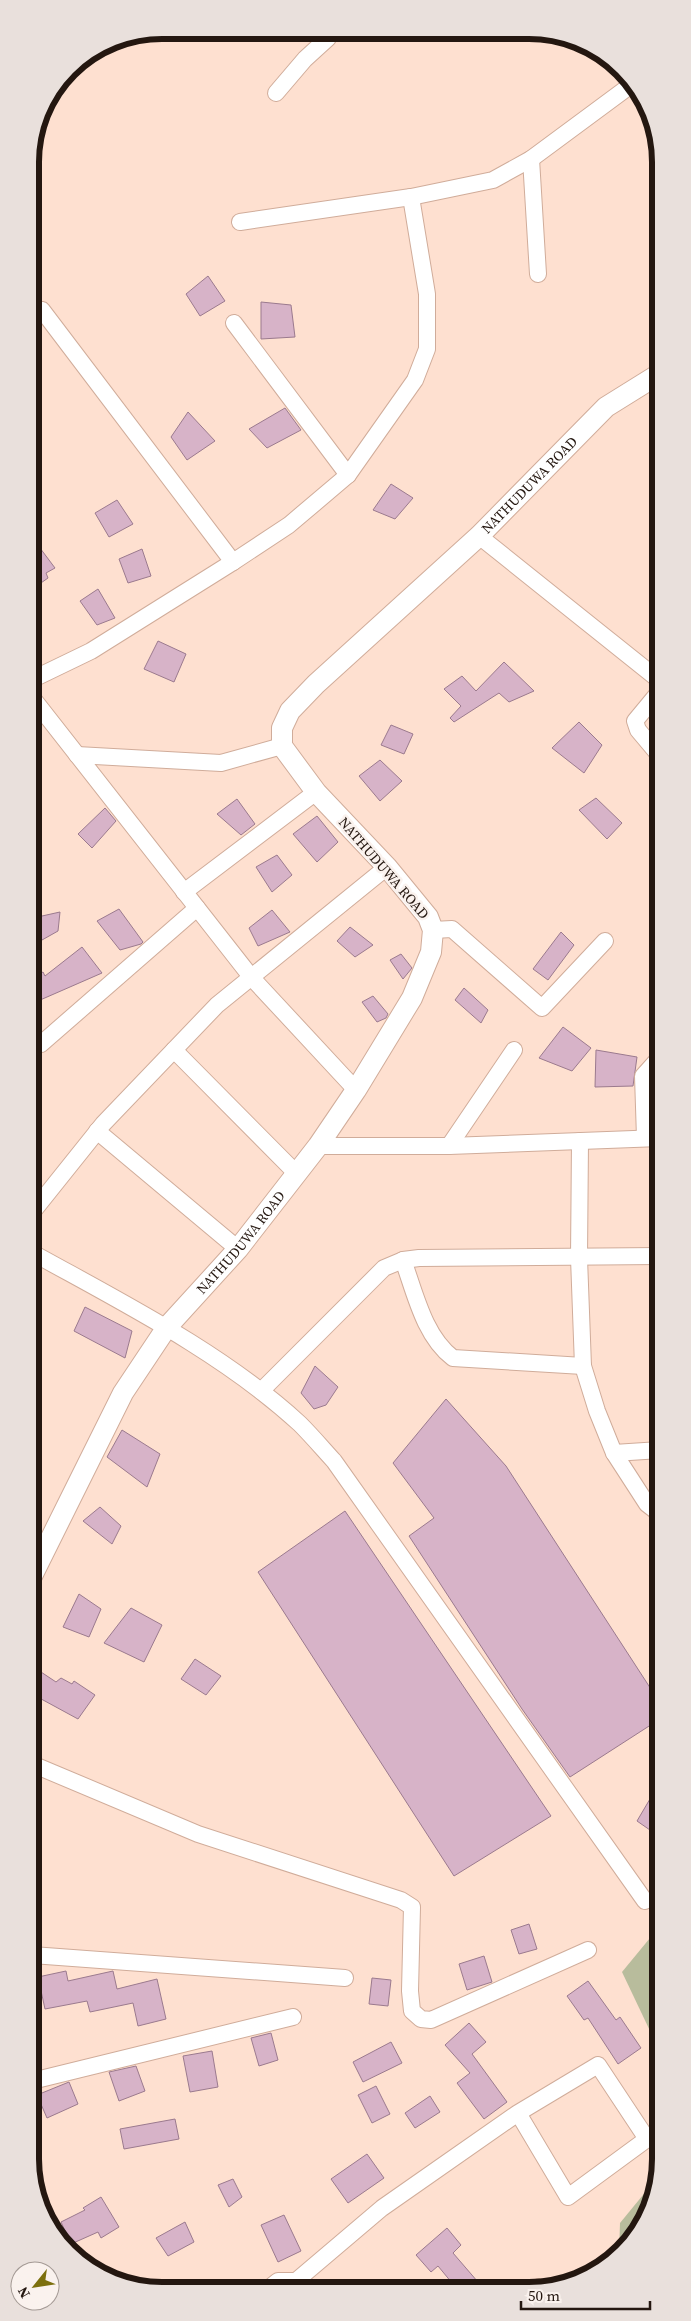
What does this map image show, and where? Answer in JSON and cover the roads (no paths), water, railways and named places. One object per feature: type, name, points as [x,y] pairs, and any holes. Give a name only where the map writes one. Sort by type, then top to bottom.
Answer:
[{"type":"street","points":[[276,94],[305,59],[327,39]]},
{"type":"street","points":[[240,222],[412,198],[493,180],[531,159],[627,88]]},
{"type":"street","points":[[531,159],[538,274]]},
{"type":"street","points":[[39,676],[91,651],[233,562],[289,525],[348,475],[416,380],[427,349],[427,294],[412,198]]},
{"type":"street","points":[[42,310],[233,562]]},
{"type":"street","points":[[234,323],[348,475]]},
{"type":"street","name":"NATHUDUWA ROAD","points":[[39,1562],[123,1393],[167,1327],[238,1249],[318,1146],[356,1090],[412,998],[431,952],[433,930],[428,917],[387,867],[316,792],[282,746],[282,728],[290,711],[310,690],[479,536],[606,407],[652,378]]},
{"type":"street","points":[[479,536],[652,674]]},
{"type":"street","points":[[652,700],[635,721],[638,730],[652,747]]},
{"type":"street","points":[[39,706],[252,978],[356,1090]]},
{"type":"street","points":[[77,755],[222,763],[282,746]]},
{"type":"street","points":[[184,892],[316,792]]},
{"type":"street","points":[[39,1204],[97,1131],[217,1006],[387,867]]},
{"type":"street","points":[[39,1042],[41,1044],[197,908]]},
{"type":"street","points":[[433,930],[452,929],[542,1008],[605,941]]},
{"type":"street","points":[[174,1050],[296,1173]]},
{"type":"street","points":[[449,1146],[514,1050]]},
{"type":"street","points":[[318,1146],[449,1146],[652,1138],[643,1076],[652,1066]]},
{"type":"street","points":[[97,1131],[238,1249]]},
{"type":"street","points":[[580,1141],[579,1258],[583,1366],[597,1410],[614,1453],[652,1507]]},
{"type":"street","points":[[39,1256],[167,1327],[261,1391],[301,1425],[334,1461],[645,1901]]},
{"type":"street","points":[[261,1391],[384,1268],[402,1260],[419,1258],[652,1256]]},
{"type":"street","points":[[402,1260],[433,1339],[442,1350],[453,1358],[583,1366]]},
{"type":"street","points":[[614,1453],[652,1451]]},
{"type":"street","points":[[39,1767],[198,1834],[401,1900],[412,1908],[410,1990],[412,2011],[420,2019],[431,2020],[588,1950]]},
{"type":"street","points":[[39,1956],[345,1978]]},
{"type":"street","points":[[39,2079],[293,2017]]},
{"type":"street","points":[[277,2282],[296,2281],[382,2208],[518,2113],[598,2065],[647,2139],[568,2197],[518,2113]]}]
